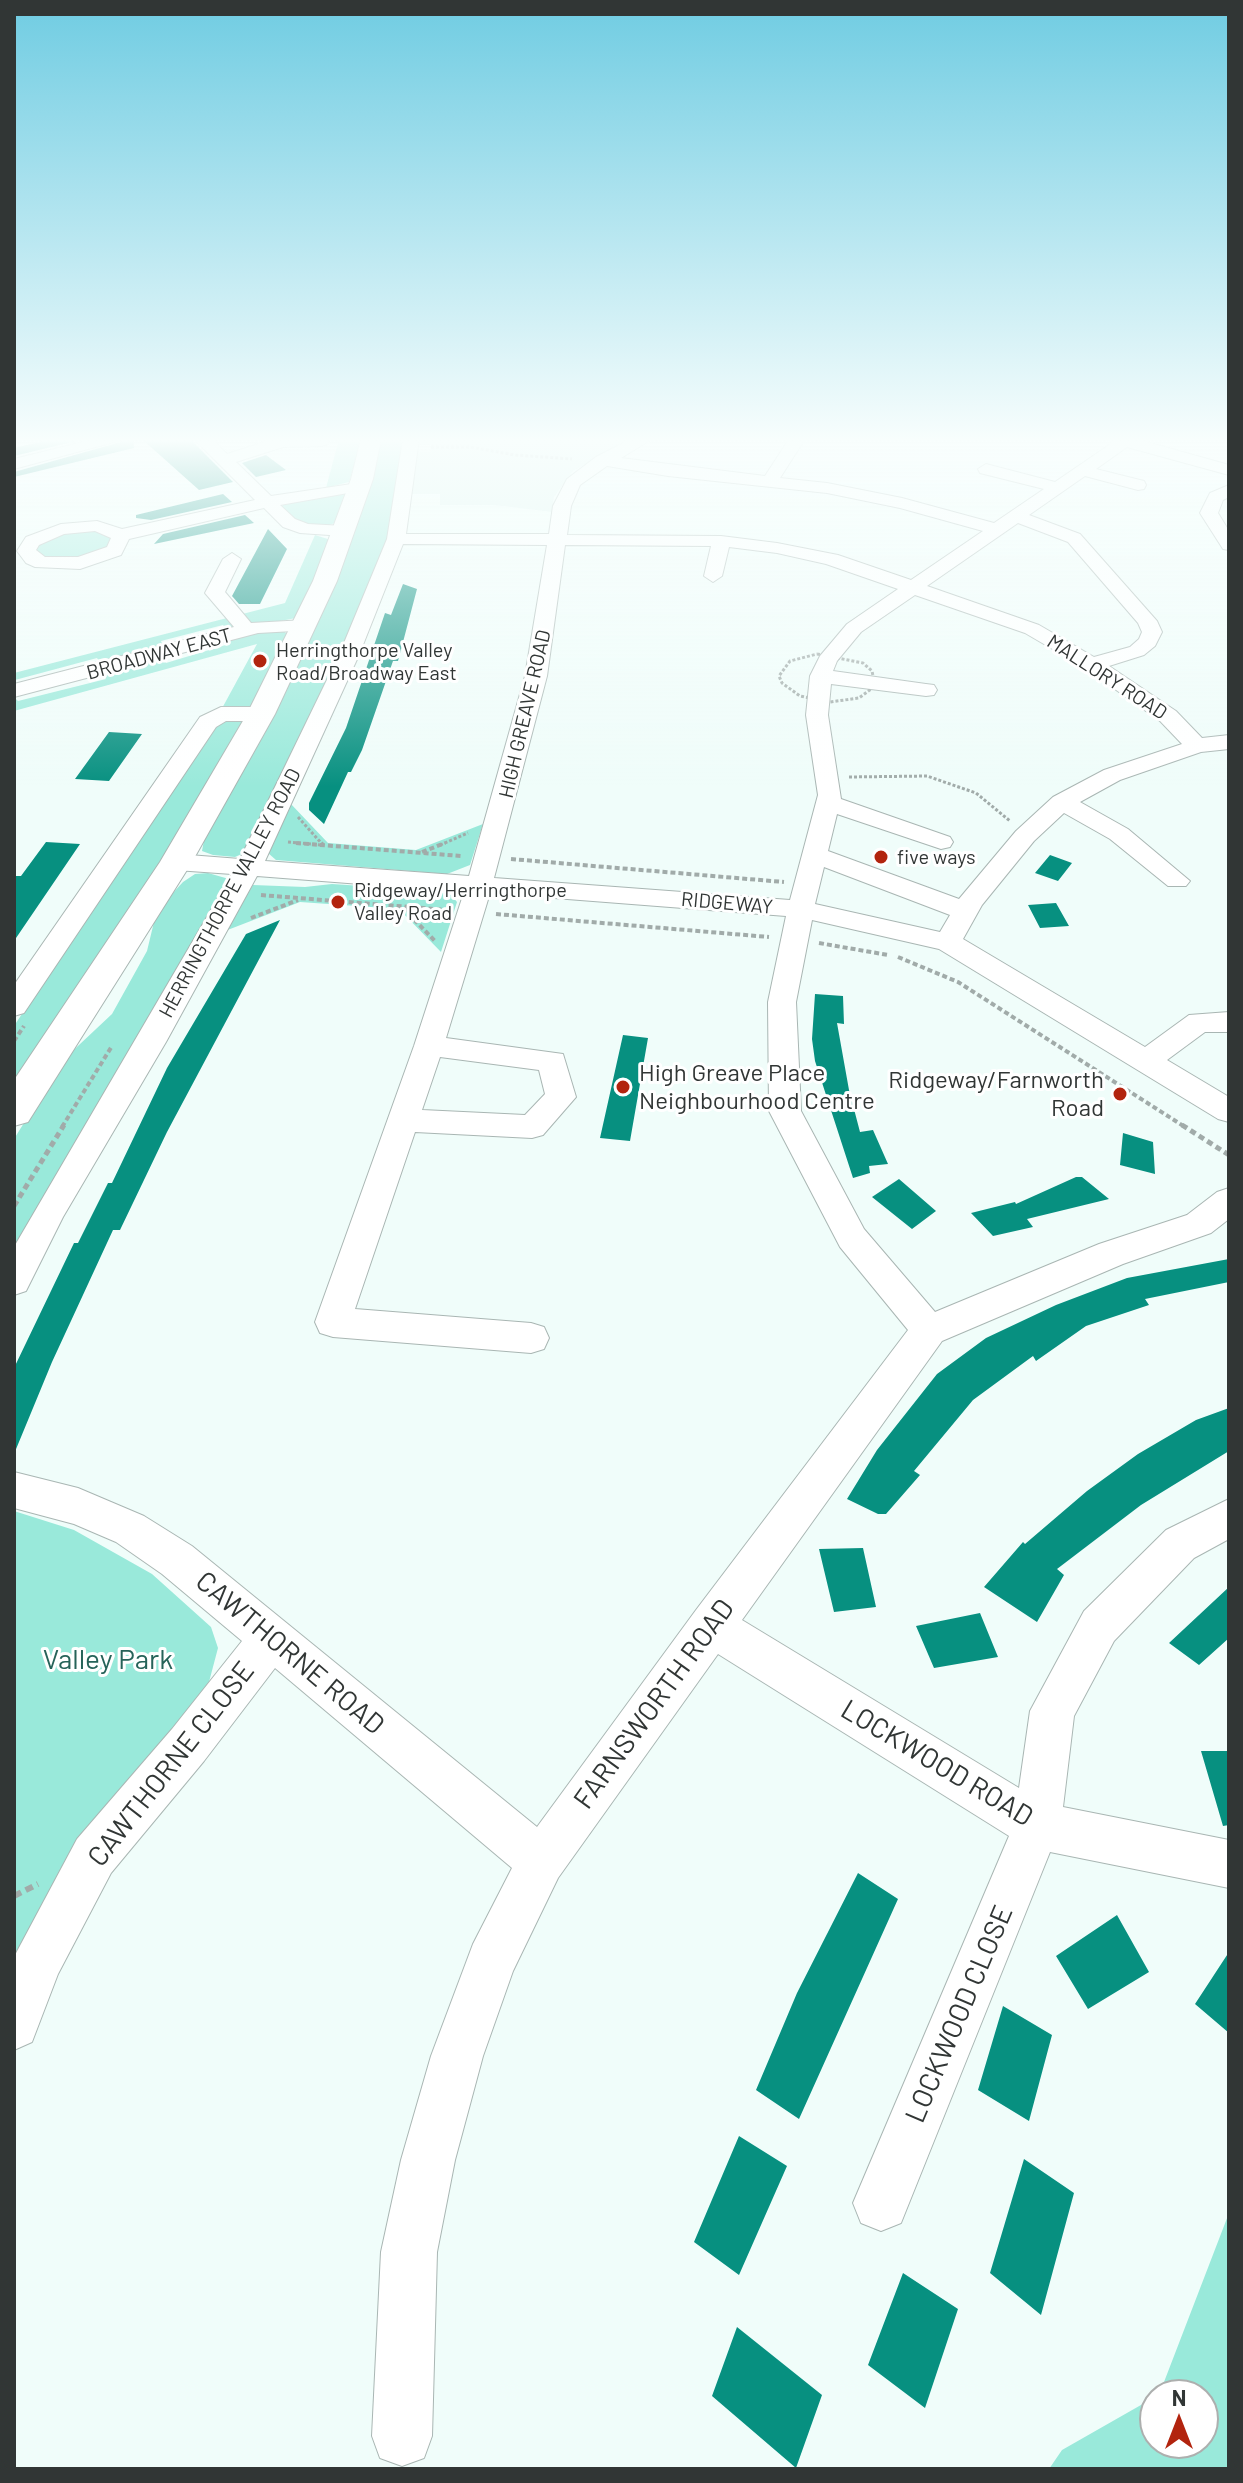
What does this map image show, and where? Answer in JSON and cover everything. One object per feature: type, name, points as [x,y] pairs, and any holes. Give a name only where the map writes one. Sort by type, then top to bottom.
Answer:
[{"type":"main road","points":[[14,1112],[176,862],[261,714],[305,626],[334,555]]},
{"type":"street","name":"HERRINGTHORPE VALLEY ROAD","points":[[14,1281],[49,1212],[213,932],[263,840],[349,655],[390,555]]},
{"type":"street","name":"HIGH GREAVE ROAD","points":[[531,1338],[333,1322],[429,1046],[499,821],[536,676],[555,555]]},
{"type":"street","points":[[713,576],[718,555]]},
{"type":"street","name":"MALLORY ROAD","points":[[812,555],[1004,617],[1064,646],[1168,716],[1197,746]]},
{"type":"street","points":[[958,555],[840,641],[821,676],[817,715],[828,791],[782,1002],[785,1111],[852,1238],[929,1330],[1111,1254],[1199,1224],[1229,1201]]},
{"type":"street","points":[[1089,555],[1147,621],[1152,632],[1148,642],[1137,651],[1092,664]]},
{"type":"street","points":[[232,559],[215,593],[247,630]]},
{"type":"street","name":"BROADWAY EAST","points":[[14,691],[247,630],[266,626],[305,626]]},
{"type":"street","points":[[821,676],[926,690]]},
{"type":"street","points":[[14,1006],[208,722],[221,714],[261,714]]},
{"type":"street","points":[[948,942],[965,911],[1025,836],[1062,802],[1112,775],[1197,746],[1229,742]]},
{"type":"street","points":[[828,791],[941,842]]},
{"type":"street","points":[[1062,802],[1119,834],[1177,881]]},
{"type":"street","points":[[815,855],[965,911]]},
{"type":"street","name":"RIDGEWAY","points":[[176,862],[241,880],[415,866],[478,884],[801,911],[948,942],[1229,1111]]},
{"type":"street","points":[[1146,1061],[1199,1022],[1229,1022]]},
{"type":"street","points":[[404,1120],[532,1127],[561,1097],[552,1061],[429,1046]]},
{"type":"street","name":"FARNSWORTH ROAD","points":[[402,2436],[409,2252],[428,2160],[457,2056],[491,1962],[541,1861],[929,1330]]},
{"type":"street","name":"CAWTHORNE ROAD","points":[[14,1490],[78,1507],[130,1529],[177,1560],[541,1861]]},
{"type":"street","name":"LOCKWOOD CLOSE","points":[[881,2203],[1037,1826],[1052,1711],[1099,1626],[1180,1544],[1229,1518]]},
{"type":"street","name":"LOCKWOOD ROAD","points":[[711,1625],[1037,1826],[1229,1864]]},
{"type":"street","name":"CAWTHORNE CLOSE","points":[[14,2024],[37,1962],[94,1856],[188,1745],[272,1637]]},
{"type":"path","points":[[828,791],[905,776],[947,782],[976,793],[1025,836]]},
{"type":"path","points":[[282,799],[324,846]]},
{"type":"path","points":[[402,906],[415,866],[499,821]]},
{"type":"path","points":[[263,840],[324,846],[478,884],[801,911],[948,977],[1229,1155]]},
{"type":"path","points":[[213,932],[300,899],[313,873]]},
{"type":"path","points":[[241,880],[300,899],[402,906],[478,884],[801,911]]},
{"type":"path","points":[[402,906],[455,959]]},
{"type":"path","points":[[14,1206],[118,1037]]},
{"type":"green space","points":[[39,555],[90,555],[78,559],[41,559]]},
{"type":"green space","points":[[306,555],[324,555],[296,618],[228,631],[223,625],[161,641],[164,648],[101,664],[97,658],[15,680],[17,687],[14,688],[14,673],[285,603]]},
{"type":"green space","points":[[346,555],[381,555],[349,633],[252,843],[246,852],[235,857],[202,851],[204,840],[312,634]]},
{"type":"green space","points":[[259,629],[282,630],[291,637],[192,813],[14,1087],[14,1026],[214,723],[257,644],[14,711],[14,697],[18,701],[106,679],[102,673],[162,657],[166,663],[229,644],[224,639]]},
{"type":"green space","points":[[290,803],[328,843],[416,850],[483,824],[470,865],[447,874],[276,860],[268,853]]},
{"type":"green space","points":[[208,873],[229,879],[14,1257],[14,1139],[63,1060],[112,1014],[147,951],[154,922],[171,895],[195,874]]},
{"type":"green space","points":[[332,884],[438,891],[451,895],[457,902],[441,952],[399,909],[300,902],[225,931],[253,885],[305,887]]},
{"type":"green space","name":"Valley Park","points":[[14,1511],[74,1530],[152,1574],[211,1627],[218,1648],[209,1682],[98,1823],[14,1967]]},
{"type":"green space","points":[[1229,2213],[1229,2469],[1049,2469],[1062,2450],[1139,2406],[1139,2459],[1219,2459],[1219,2379],[1165,2379]]},
{"type":"building","points":[[254,555],[284,555],[260,604],[239,604],[232,596]]},
{"type":"building","points":[[403,584],[417,589],[398,661],[393,661],[362,750],[351,772],[348,772],[324,824],[309,810],[309,803],[346,728],[385,613],[391,615]]},
{"type":"building","points":[[109,732],[142,734],[109,781],[75,779]]},
{"type":"building","points":[[46,842],[80,844],[14,941],[14,876],[21,876]]},
{"type":"building","points":[[1050,855],[1072,863],[1058,881],[1035,873]]},
{"type":"building","points":[[1056,903],[1069,926],[1040,928],[1028,905]]},
{"type":"building","points":[[280,920],[167,1132],[120,1230],[113,1230],[52,1362],[14,1454],[14,1368],[74,1243],[78,1243],[108,1183],[112,1183],[167,1068],[246,934]]},
{"type":"building","points":[[815,994],[843,996],[844,1024],[837,1023],[860,1132],[873,1130],[888,1164],[869,1166],[870,1173],[853,1178],[815,1061],[812,1039]]},
{"type":"building","points":[[623,1035],[648,1038],[630,1141],[600,1138]]},
{"type":"building","points":[[1123,1133],[1153,1142],[1155,1174],[1120,1165]]},
{"type":"building","points":[[1082,1177],[1109,1199],[1027,1219],[1033,1227],[993,1236],[971,1213],[1016,1204]]},
{"type":"building","points":[[899,1179],[936,1211],[912,1229],[872,1197]]},
{"type":"building","points":[[1229,1259],[1229,1282],[1145,1299],[1149,1305],[1086,1326],[1036,1361],[1033,1356],[973,1400],[914,1471],[920,1475],[886,1514],[878,1514],[847,1499],[877,1450],[937,1374],[986,1338],[1056,1305],[1127,1278]]},
{"type":"building","points":[[1229,1408],[1229,1451],[1141,1505],[1057,1569],[1064,1575],[1037,1622],[984,1587],[1023,1542],[1025,1544],[1087,1491],[1138,1454],[1196,1420]]},
{"type":"building","points":[[863,1548],[876,1607],[834,1612],[819,1549]]},
{"type":"building","points":[[1229,1587],[1229,1638],[1199,1665],[1169,1643]]},
{"type":"building","points":[[980,1613],[998,1657],[934,1668],[916,1626]]},
{"type":"building","points":[[1201,1751],[1229,1751],[1229,1825],[1223,1826]]},
{"type":"building","points":[[858,1873],[898,1899],[799,2119],[756,2090],[797,1993]]},
{"type":"building","points":[[1117,1915],[1149,1972],[1088,2009],[1056,1956]]},
{"type":"building","points":[[1229,1952],[1229,2033],[1195,2004]]},
{"type":"building","points":[[1003,2006],[1052,2035],[1029,2121],[978,2090]]},
{"type":"building","points":[[739,2136],[787,2166],[739,2275],[694,2242]]},
{"type":"building","points":[[1024,2159],[1074,2193],[1041,2315],[990,2273]]},
{"type":"building","points":[[903,2273],[958,2309],[925,2408],[868,2365]]},
{"type":"building","points":[[737,2327],[822,2395],[796,2468],[712,2396]]},
{"type":"place","name":"Herringthorpe Valley Road/Broadway East","points":[[260,661]]},
{"type":"place","name":"five ways","points":[[881,857]]},
{"type":"place","name":"Ridgeway/Herringthorpe Valley Road","points":[[338,902]]},
{"type":"place","name":"High Greave Place Neighbourhood Centre","points":[[623,1087]]},
{"type":"place","name":"Ridgeway/Farnworth Road","points":[[1120,1094]]}]
